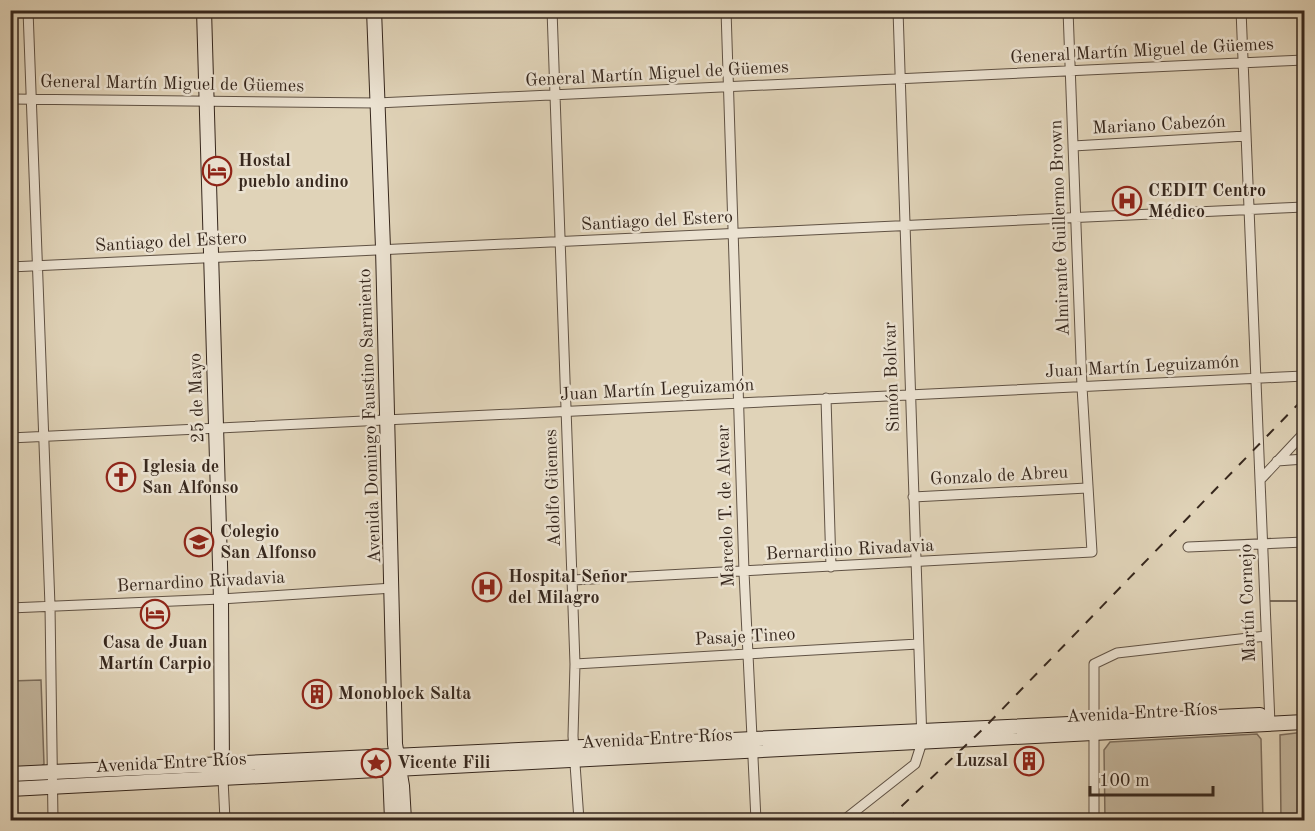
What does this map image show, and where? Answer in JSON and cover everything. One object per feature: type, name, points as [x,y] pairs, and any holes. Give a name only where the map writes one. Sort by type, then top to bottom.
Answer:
[{"type":"main road","name":"25 de Mayo","points":[[204,10],[221,599],[223,779]]},
{"type":"main road","name":"Avenida Domingo Faustino Sarmiento","points":[[374,10],[393,588],[395,765],[392,820]]},
{"type":"main road","name":"Avenida Entre Ríos","points":[[10,774],[222,764],[395,765],[575,761],[752,746],[1269,719],[1305,713]]},
{"type":"main road","name":"Avenida Entre Ríos","points":[[1269,719],[1305,722]]},
{"type":"main road","name":"Avenida Entre Ríos","points":[[10,789],[223,779],[395,765],[574,745],[752,746]]},
{"type":"main road","name":"Avenida Domingo Faustino Sarmiento","points":[[395,765],[404,820]]},
{"type":"street","points":[[28,10],[50,606],[53,820]]},
{"type":"street","name":"Adolfo Güemes","points":[[552,10],[573,580],[574,745],[579,820]]},
{"type":"street","name":"Marcelo T. de Alvear","points":[[726,10],[744,573],[756,820]]},
{"type":"street","name":"Simón Bolívar","points":[[898,10],[922,736]]},
{"type":"street","name":"Almirante Guillermo Brown","points":[[1068,10],[1082,387],[1092,552]]},
{"type":"street","name":"Martín Cornejo","points":[[1241,10],[1269,719]]},
{"type":"street","name":"General Martín Miguel de Güemes","points":[[10,99],[377,103],[1305,60]]},
{"type":"street","name":"Mariano Cabezón","points":[[1073,146],[1246,136]]},
{"type":"street","name":"Santiago del Estero","points":[[10,267],[1305,207]]},
{"type":"street","name":"Juan Martín Leguizamón","points":[[10,438],[1305,376]]},
{"type":"street","points":[[826,398],[831,567]]},
{"type":"street","points":[[1260,480],[1305,434]]},
{"type":"street","points":[[1277,461],[1305,459]]},
{"type":"street","name":"Gonzalo de Abreu","points":[[913,497],[1087,488]]},
{"type":"street","points":[[1188,547],[1305,542]]},
{"type":"street","name":"Bernardino Rivadavia","points":[[573,580],[744,573],[1092,552]]},
{"type":"street","name":"Bernardino Rivadavia","points":[[10,608],[221,599],[393,588]]},
{"type":"street","points":[[1060,820],[1094,820],[1092,729],[1094,664],[1117,653],[1266,636]]},
{"type":"street","name":"Pasaje Tineo","points":[[575,664],[918,644]]},
{"type":"street","points":[[844,820],[915,764],[922,736]]},
{"type":"street","name":"25 de Mayo","points":[[223,779],[225,820]]},
{"type":"shaded area","points":[[41,680],[44,764],[38,768],[11,769],[11,681]]},
{"type":"shaded area","points":[[1304,732],[1304,820],[1281,820],[1280,735]]},
{"type":"shaded area","points":[[1257,734],[1261,739],[1263,820],[1105,820],[1104,750],[1110,742]]},
{"type":"waterway","points":[[1270,601],[1304,601]]},
{"type":"railway","points":[[887,820],[982,730],[1304,398]]},
{"type":"place","name":"Hostal pueblo andino","points":[[217,171]]},
{"type":"place","name":"CEDIT Centro Médico","points":[[1127,201]]},
{"type":"place","name":"Iglesia de San Alfonso","points":[[121,477]]},
{"type":"place","name":"Colegio San Alfonso","points":[[199,542]]},
{"type":"place","name":"Hospital Señor del Milagro","points":[[487,587]]},
{"type":"place","name":"Casa de Juan Martín Carpio","points":[[155,614]]},
{"type":"place","name":"Monoblock Salta","points":[[317,694]]},
{"type":"place","name":"Luzsal","points":[[1029,761]]},
{"type":"place","name":"Vicente Fili","points":[[376,763]]}]
